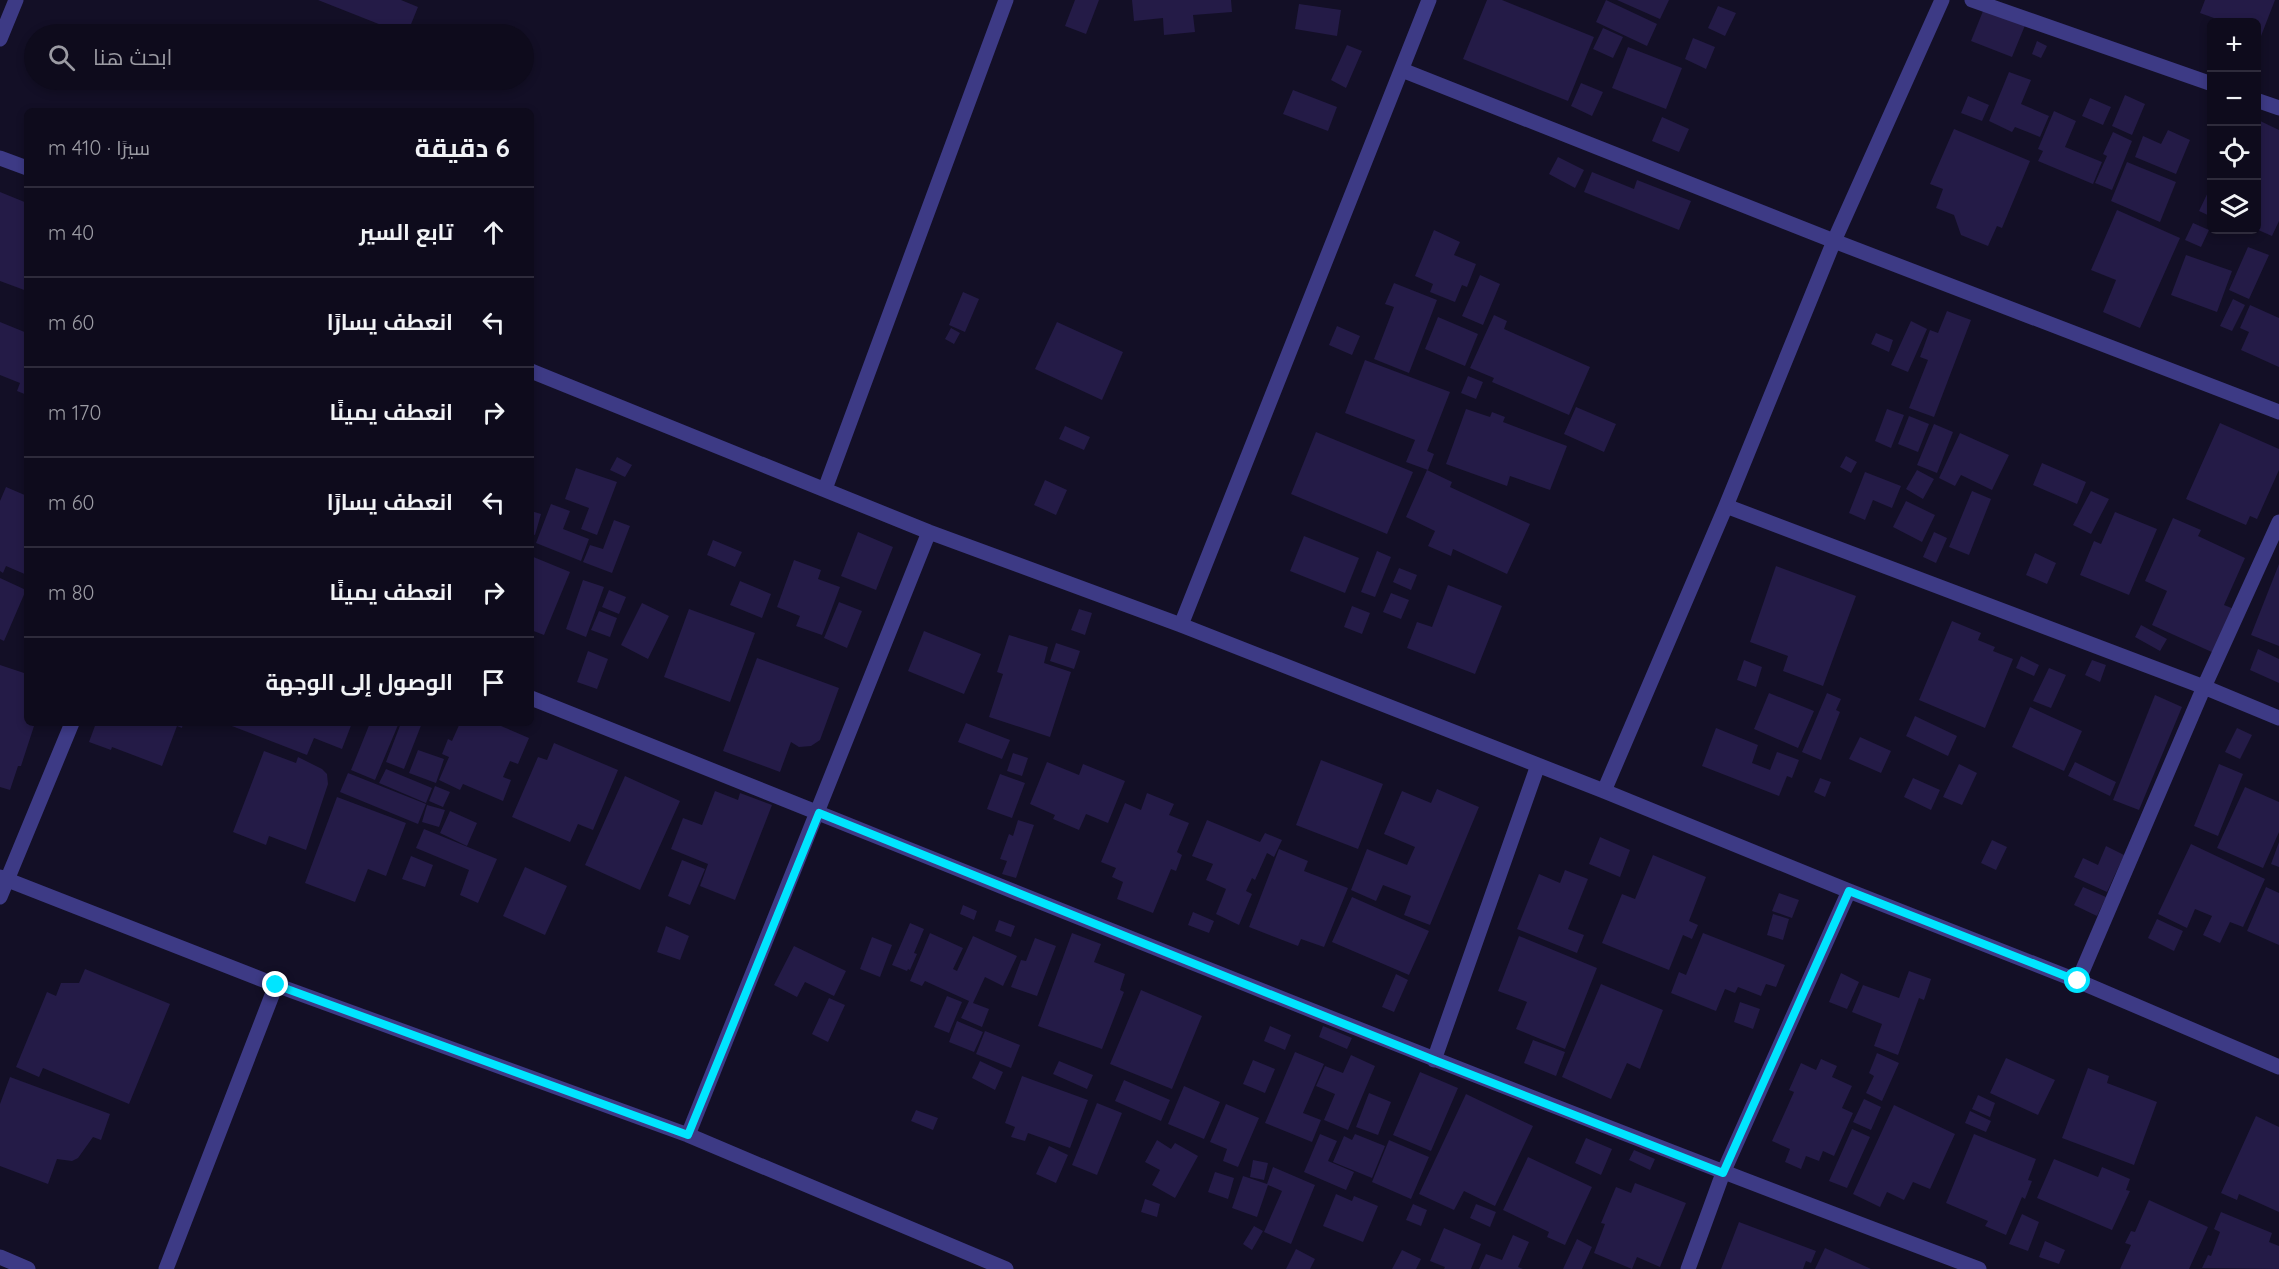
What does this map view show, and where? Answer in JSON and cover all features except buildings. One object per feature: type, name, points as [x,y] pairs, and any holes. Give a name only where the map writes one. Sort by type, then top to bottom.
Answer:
[{"type":"street","points":[[0,39],[16,0]]},
{"type":"street","points":[[825,489],[1006,0]]},
{"type":"street","points":[[1181,625],[1430,0]]},
{"type":"street","points":[[1604,791],[1834,241],[1942,0]]},
{"type":"street","points":[[1972,0],[2207,83]]},
{"type":"street","points":[[1402,70],[1834,241],[2279,412]]},
{"type":"street","points":[[2261,102],[2279,108]]},
{"type":"street","points":[[0,158],[24,167]]},
{"type":"street","points":[[534,371],[929,532],[1181,625],[1604,791],[2078,981],[2279,1067]]},
{"type":"street","points":[[1725,506],[2279,717]]},
{"type":"street","points":[[2078,981],[2204,687],[2279,522]]},
{"type":"street","points":[[688,1135],[819,813],[929,532]]},
{"type":"street","points":[[534,699],[1434,1060],[1723,1173],[1979,1269]]},
{"type":"street","points":[[0,897],[3,878],[71,726]]},
{"type":"street","points":[[1434,1060],[1538,765]]},
{"type":"street","points":[[3,878],[276,985],[688,1135],[1006,1269]]},
{"type":"street","points":[[1688,1269],[1723,1173],[1849,891]]},
{"type":"street","points":[[166,1269],[276,985]]},
{"type":"street","points":[[0,1257],[28,1269]]},
{"type":"route","points":[[276,985],[688,1135],[819,813],[1434,1060],[1723,1173],[1849,891],[2078,981]]}]
